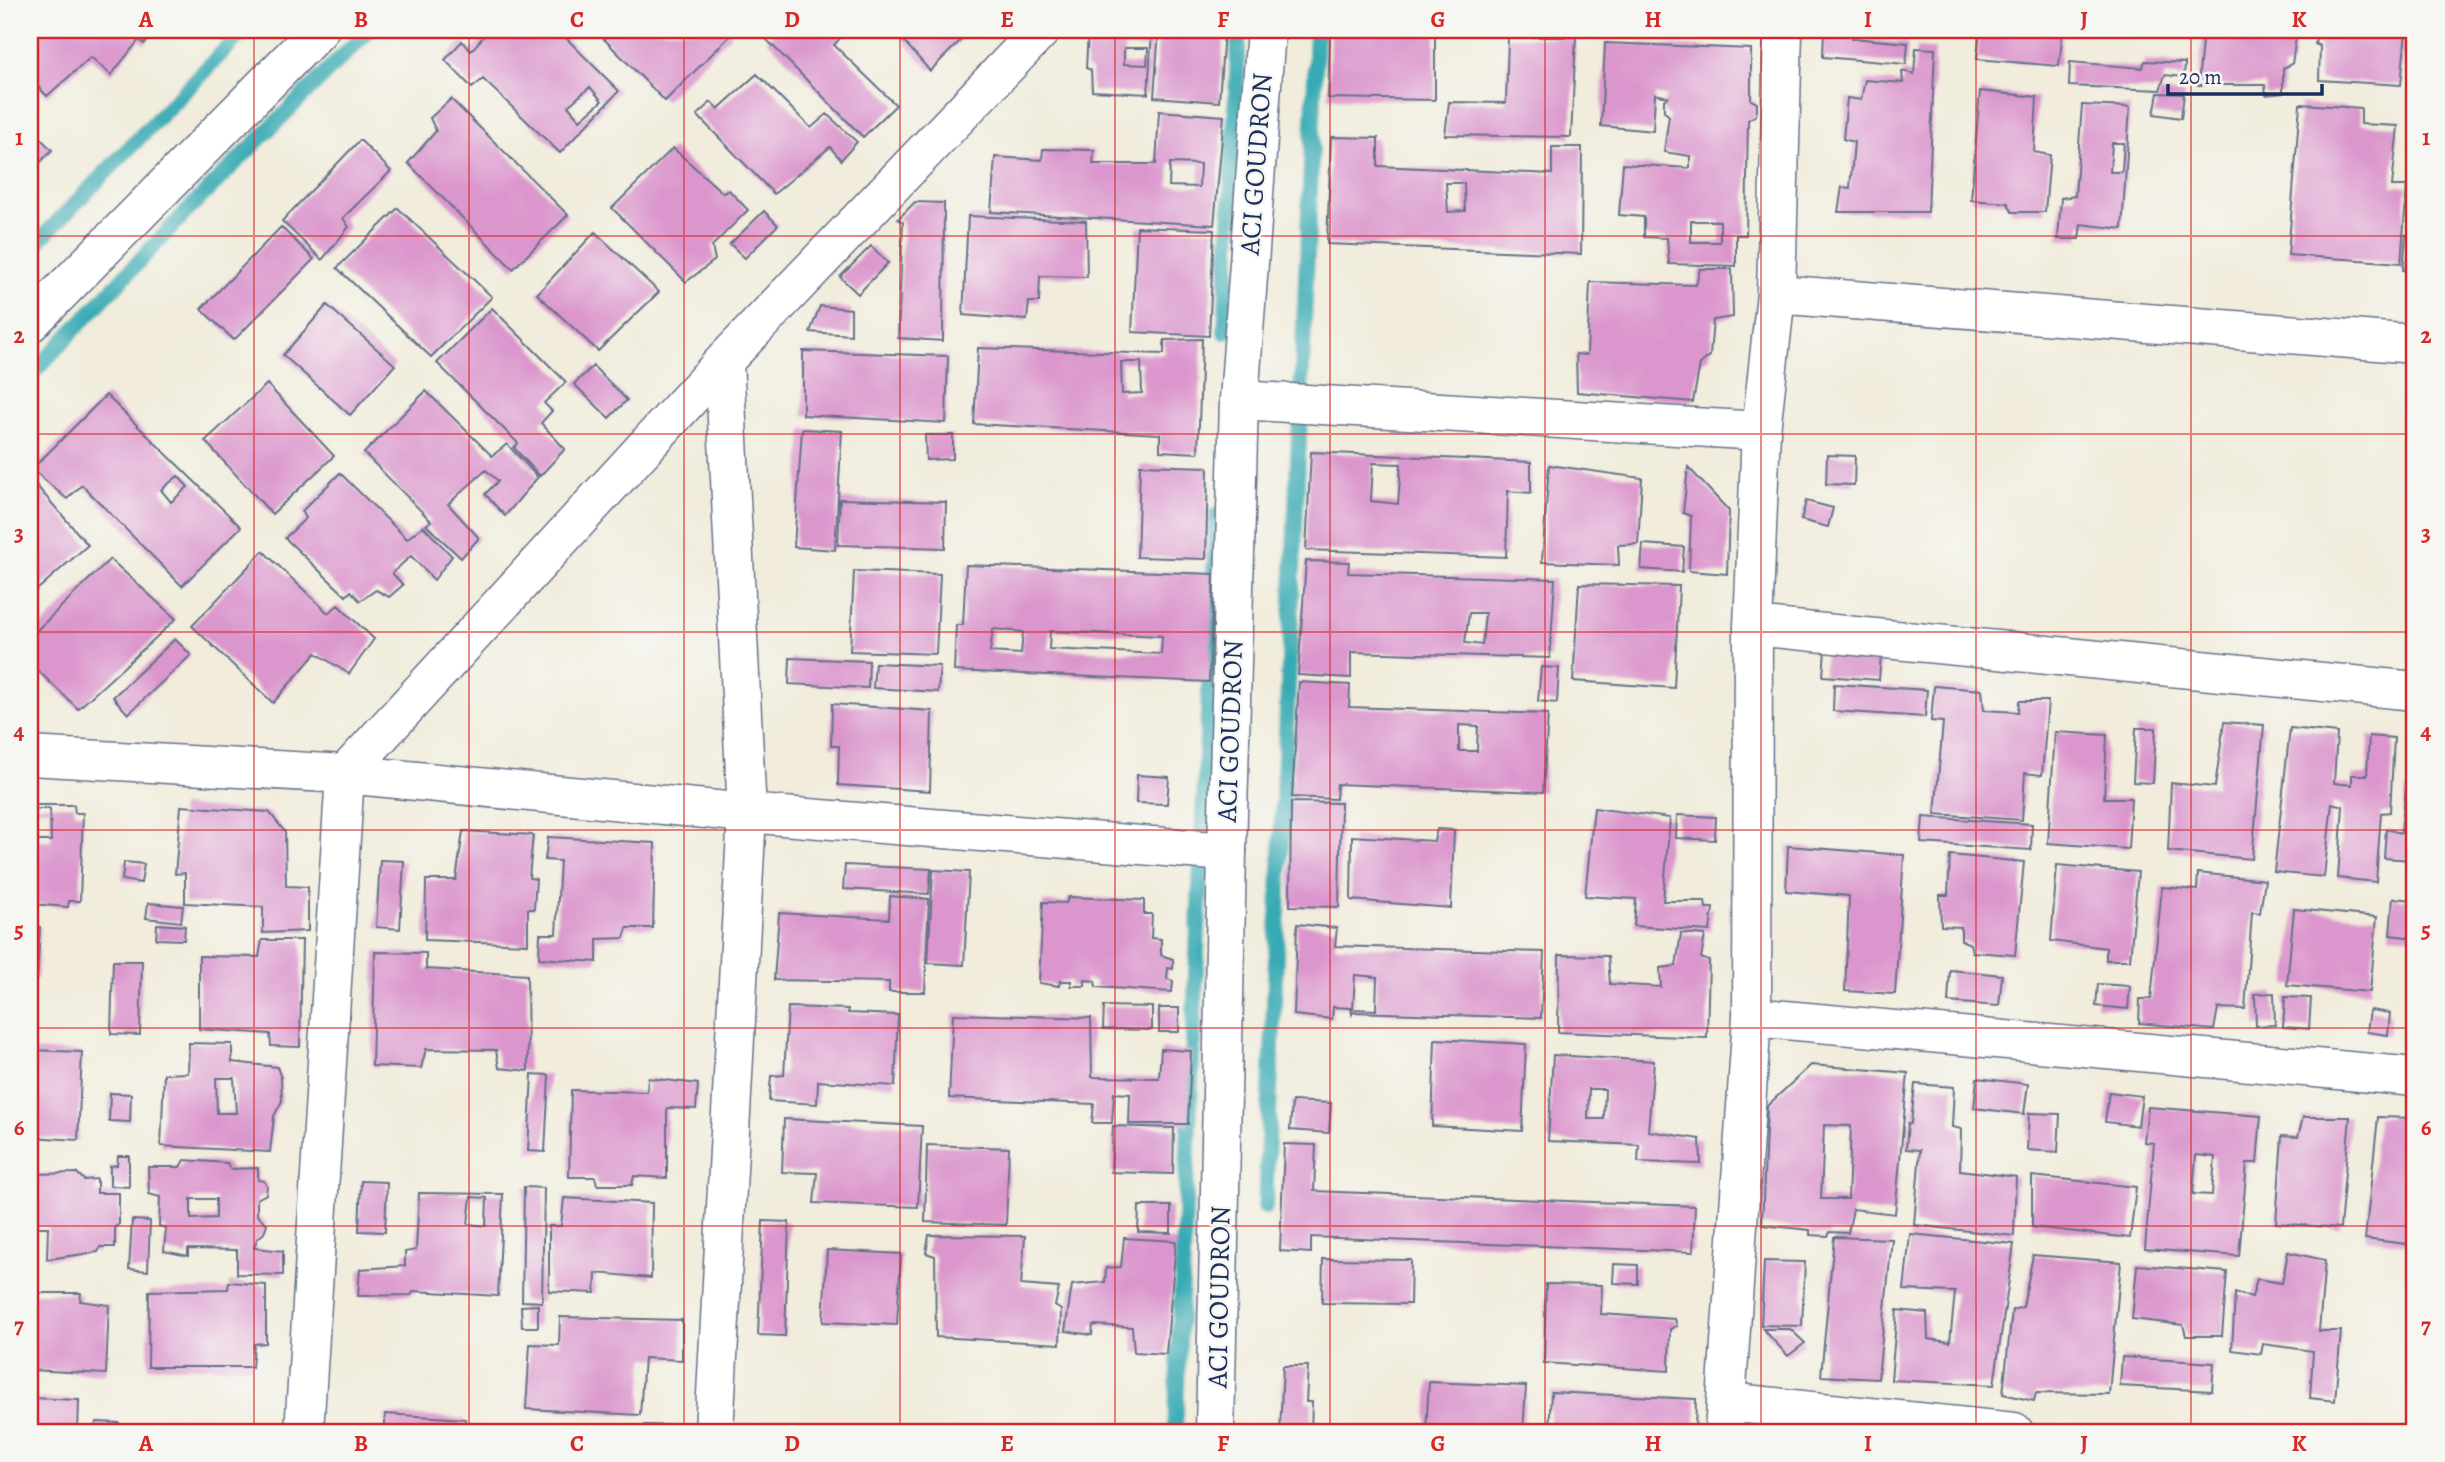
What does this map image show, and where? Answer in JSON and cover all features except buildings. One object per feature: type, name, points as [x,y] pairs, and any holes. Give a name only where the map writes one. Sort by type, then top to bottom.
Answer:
[{"type":"street","points":[[30,323],[318,30]]},
{"type":"street","points":[[304,1432],[345,774],[724,360],[1041,30]]},
{"type":"street","name":"ACI GOUDRON","points":[[1215,1432],[1240,400],[1266,30]]},
{"type":"street","points":[[1783,30],[1776,294],[1761,431],[1753,626],[1752,1017],[1725,1417],[2014,1432]]},
{"type":"street","points":[[1776,294],[2415,344]]},
{"type":"street","points":[[714,1432],[747,813],[724,360]]},
{"type":"street","points":[[1240,400],[1761,431]]},
{"type":"street","points":[[1753,626],[2415,691]]},
{"type":"street","points":[[30,757],[345,774],[747,813],[1227,852]]},
{"type":"street","points":[[1752,1017],[2415,1077]]},
{"type":"waterway","points":[[30,250],[244,30]]},
{"type":"waterway","points":[[30,376],[185,213],[369,30]]},
{"type":"waterway","points":[[1225,332],[1239,30]]},
{"type":"waterway","points":[[1265,1207],[1317,30]]},
{"type":"waterway","points":[[1175,1432],[1217,515]]}]
